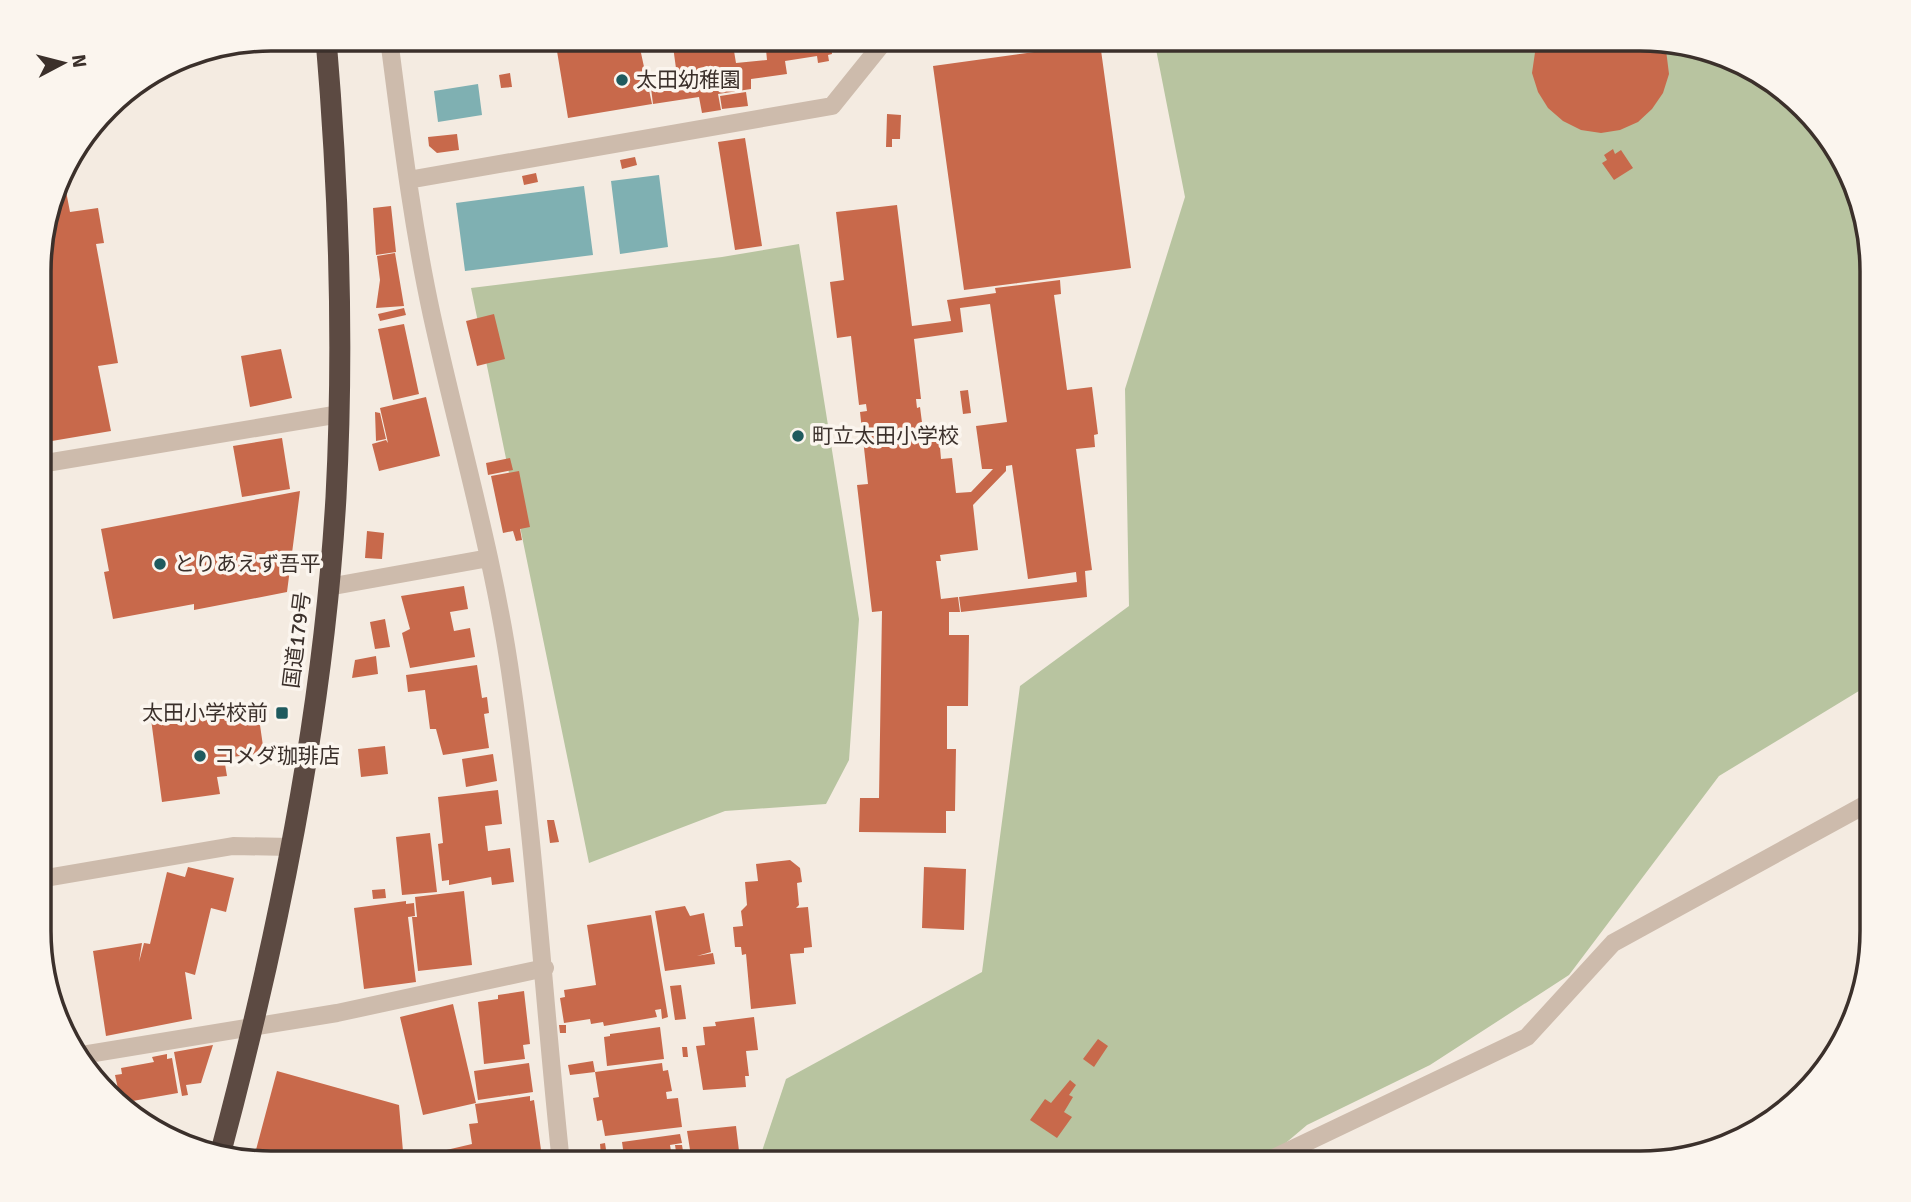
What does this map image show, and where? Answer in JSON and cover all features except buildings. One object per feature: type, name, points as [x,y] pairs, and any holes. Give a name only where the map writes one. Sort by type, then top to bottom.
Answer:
[{"type":"highway","name":"国道179号","points":[[223,1146],[254,1027],[291,847],[328,587],[340,414],[338,272],[327,51]]},
{"type":"street","points":[[391,51],[408,180],[431,314],[489,558],[512,684],[545,968],[560,1151]]},
{"type":"street","points":[[408,180],[832,106],[876,51]]},
{"type":"street","points":[[51,462],[340,414]]},
{"type":"street","points":[[328,587],[489,558]]},
{"type":"street","points":[[1288,1151],[1527,1037],[1613,943],[1860,809]]},
{"type":"street","points":[[51,877],[233,846],[291,847]]},
{"type":"street","points":[[89,1054],[442,993],[545,968]]},
{"type":"green space","points":[[1156,51],[1640,51],[1697,58],[1750,80],[1762,88],[1785,105],[1806,126],[1831,161],[1853,214],[1858,242],[1860,690],[1719,776],[1569,975],[1430,1065],[1307,1125],[1276,1151],[762,1151],[786,1079],[982,972],[1020,686],[1129,606],[1125,389],[1185,197]]},
{"type":"green space","points":[[799,244],[859,619],[849,760],[826,804],[725,811],[589,863],[471,288],[722,257]]},
{"type":"water","points":[[478,84],[482,115],[438,122],[434,91]]},
{"type":"water","points":[[659,175],[668,247],[620,254],[611,181]]},
{"type":"water","points":[[584,186],[593,255],[465,271],[456,203]]},
{"type":"place","name":"太田幼稚園","points":[[622,80]]},
{"type":"place","name":"町立太田小学校","points":[[798,436]]},
{"type":"place","name":"とりあえず吾平","points":[[160,564]]},
{"type":"place","name":"太田小学校前","points":[[282,713]]},
{"type":"place","name":"コメダ珈琲店","points":[[200,756]]}]
